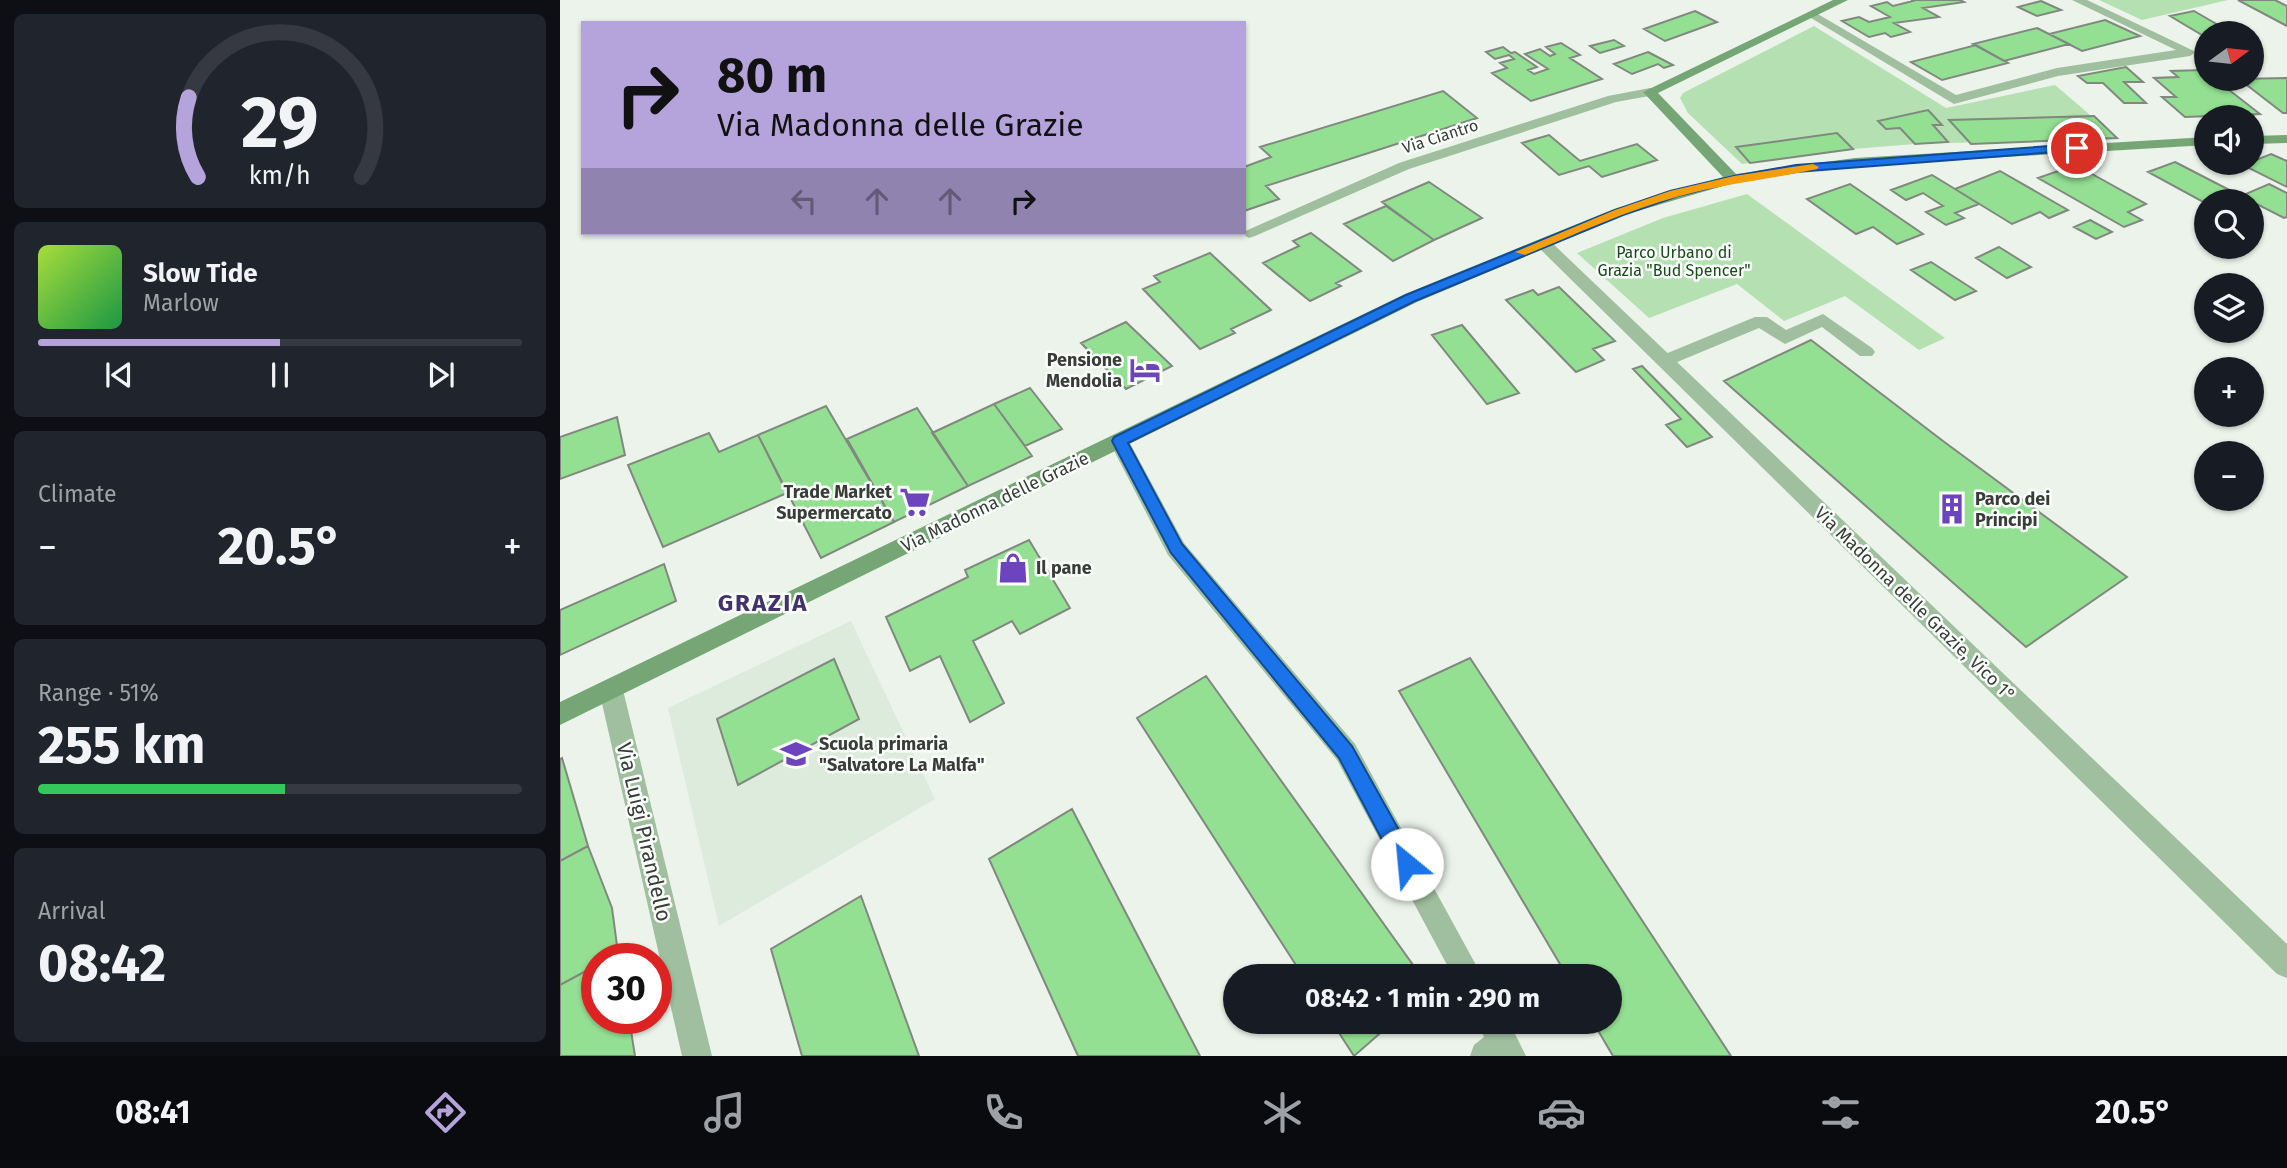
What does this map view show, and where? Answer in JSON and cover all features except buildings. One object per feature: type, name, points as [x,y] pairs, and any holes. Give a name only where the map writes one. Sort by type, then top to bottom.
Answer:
[{"type":"main road","name":"Via Ciantro","points":[[1650,92],[1842,0]]},
{"type":"main road","points":[[1650,92],[1734,179]]},
{"type":"main road","points":[[2264,140],[2287,139]]},
{"type":"main road","name":"Via Madonna delle Grazie","points":[[560,714],[1410,298],[1630,208],[1734,179],[1855,162],[2194,142]]},
{"type":"street","points":[[1812,15],[1954,100],[2057,72],[2190,52],[2078,0]]},
{"type":"street","name":"Via Ciantro","points":[[1249,233],[1404,166],[1613,99],[1650,92]]},
{"type":"street","name":"Via Madonna delle Grazie, Vico 1°","points":[[1543,243],[2287,964]]},
{"type":"street","points":[[1664,361],[1761,321],[1785,338],[1823,320],[1866,352]]},
{"type":"street","points":[[1119,441],[1176,548],[1346,752],[1461,964]]},
{"type":"street","name":"Via Luigi Pirandello","points":[[611,690],[697,1056]]},
{"type":"shaded area","name":"Scuola primaria \"Salvatore La Malfa\"","points":[[851,621],[935,799],[719,926],[668,708]]},
{"type":"green space","points":[[2099,0],[2228,0],[2142,20]]},
{"type":"green space","points":[[1814,26],[1946,108],[2055,85],[2117,138],[1915,144],[1853,149],[1742,164],[1688,113],[1680,98],[1683,93]]},
{"type":"green space","name":"Parco Urbano di Grazia \"Bud Spencer\"","points":[[1747,194],[1945,338],[1919,350],[1845,296],[1784,321],[1737,284],[1649,318],[1577,253],[1663,218]]},
{"type":"slow traffic","points":[[1521,252],[1619,212],[1674,194],[1734,179],[1813,167]]},
{"type":"place","name":"Pensione Mendolia","points":[[1145,370]]},
{"type":"place","name":"Trade Market Supermercato","points":[[915,502]]},
{"type":"place","name":"Parco dei Principi","points":[[1952,509]]},
{"type":"place","name":"Il pane","points":[[1013,568]]},
{"type":"place","name":"Scuola primaria \"Salvatore La Malfa\"","points":[[796,754]]},
{"type":"district","name":"GRAZIA","points":[[763,603]]},
{"type":"route","points":[[1407,864],[1346,752],[1176,548],[1119,441],[1410,298],[1619,212],[1674,194],[1734,179],[1855,162],[2077,148]]}]
